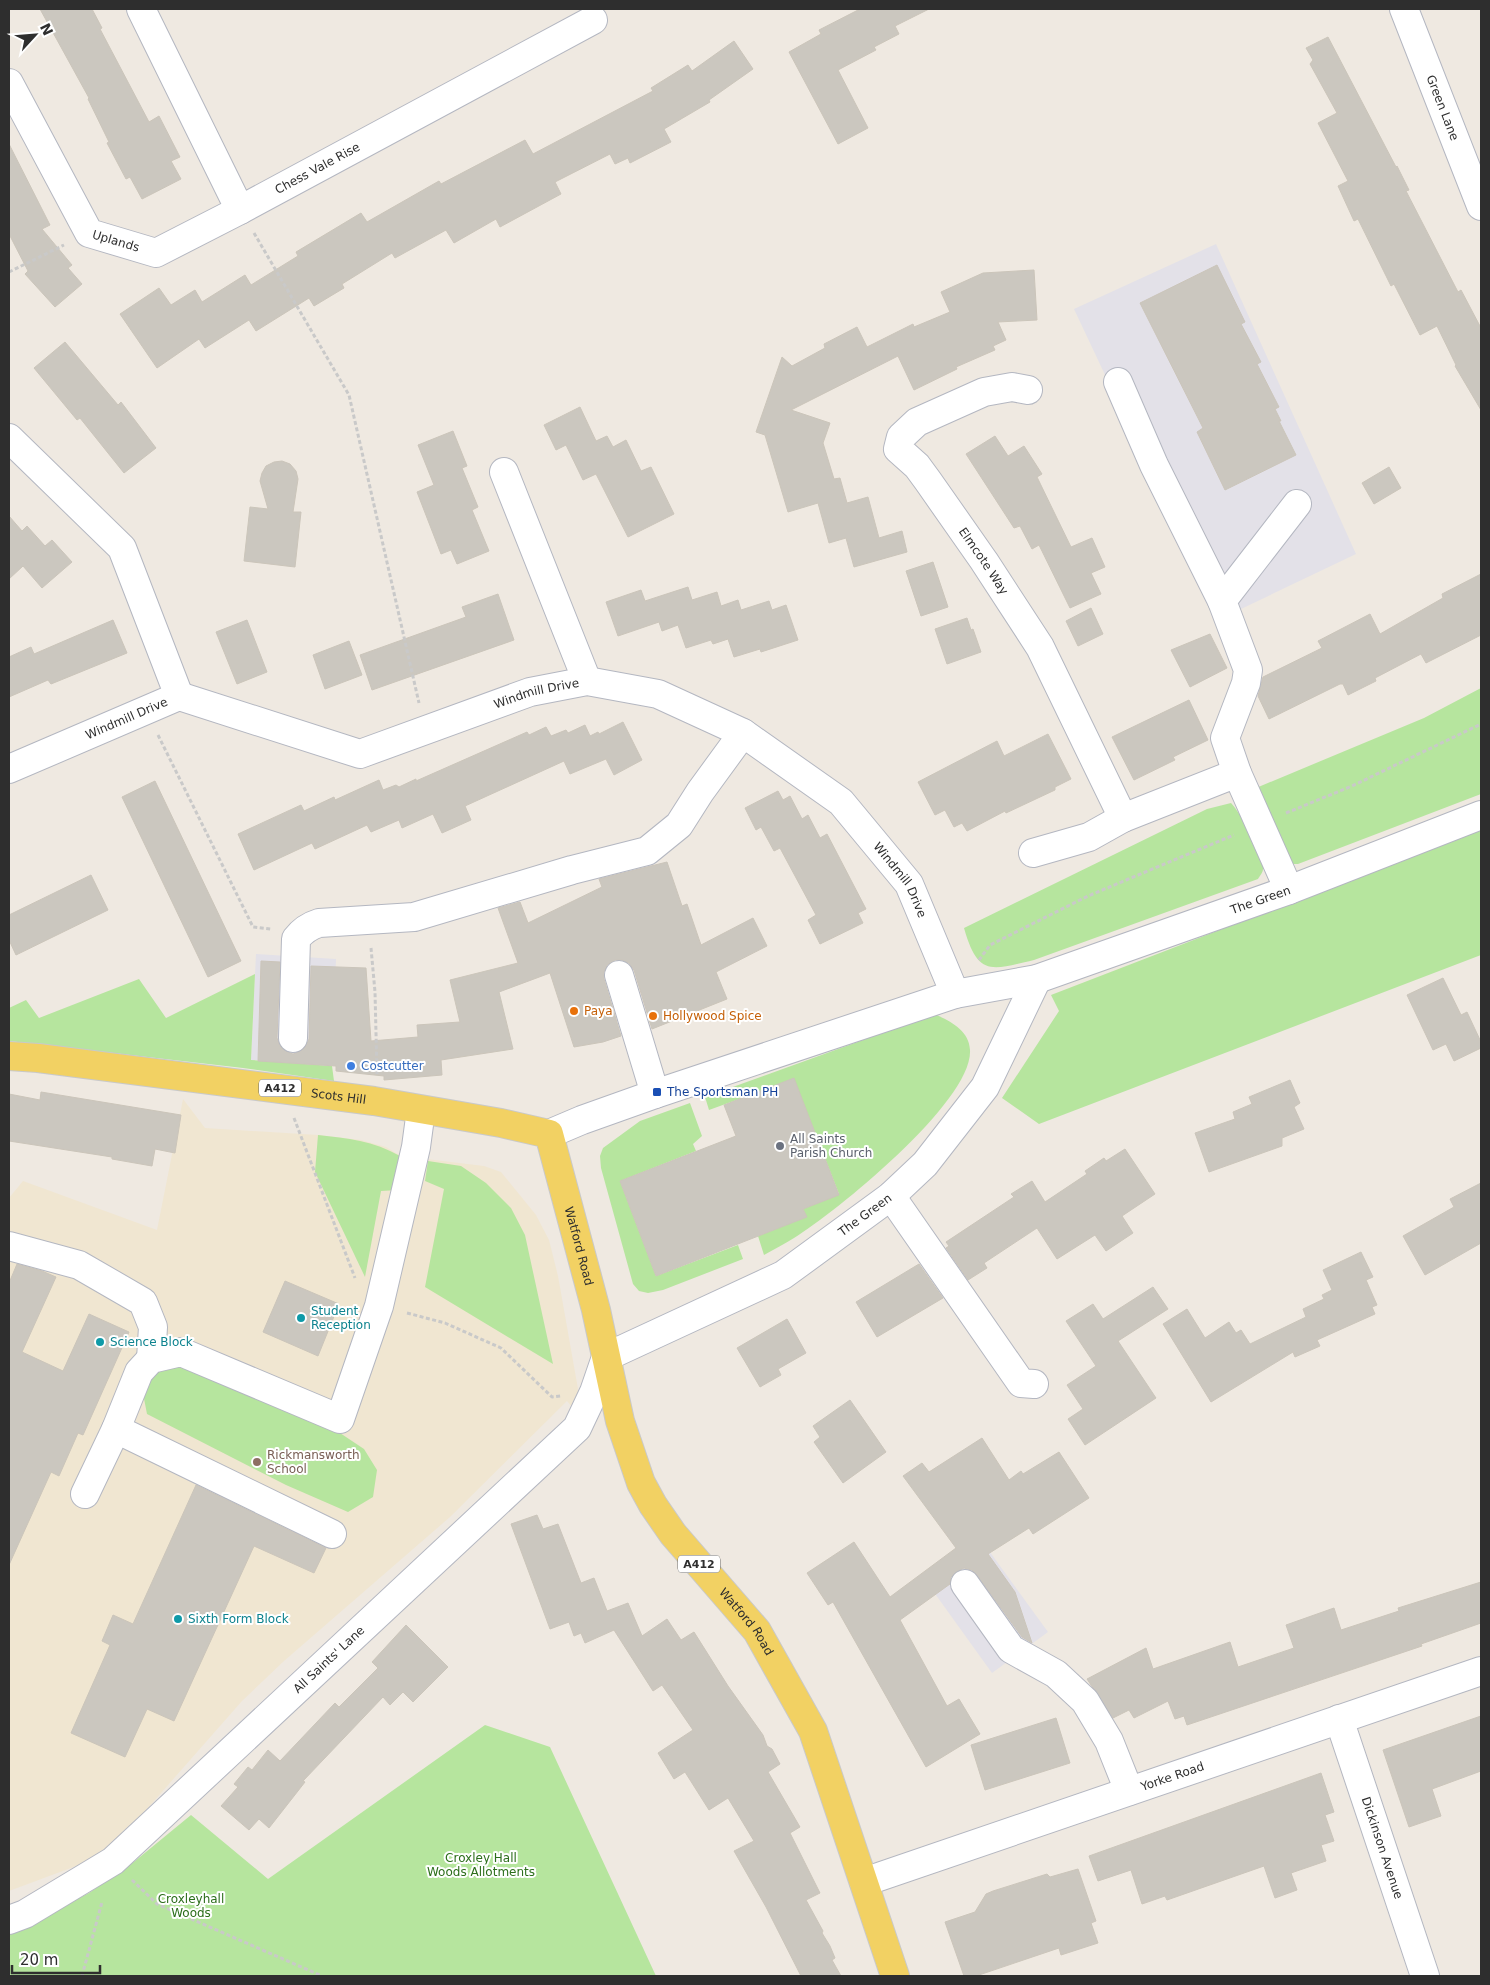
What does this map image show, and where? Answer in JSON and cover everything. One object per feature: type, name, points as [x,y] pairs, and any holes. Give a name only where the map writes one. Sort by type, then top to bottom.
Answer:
[{"type":"main road","name":"Scots Hill","points":[[9,1056],[38,1058],[374,1101],[502,1123],[549,1134]]},
{"type":"main road","name":"Watford Road","points":[[549,1134],[560,1182],[578,1241],[620,1422],[641,1483],[653,1505],[673,1534],[757,1631],[813,1731],[896,1976]]},
{"type":"street","points":[[141,9],[240,210]]},
{"type":"street","name":"Green Lane","points":[[1404,9],[1481,206]]},
{"type":"street","name":"Chess Vale Rise","points":[[240,210],[593,20]]},
{"type":"street","name":"Uplands","points":[[9,83],[89,233],[156,253],[240,210]]},
{"type":"street","points":[[1118,382],[1154,465],[1222,601],[1248,670],[1246,683],[1226,738],[1237,773],[1289,890]]},
{"type":"street","name":"Elmcote Way","points":[[1028,390],[1012,388],[984,392],[917,422],[901,437],[898,449],[917,466],[928,481],[984,561],[1040,647],[1123,818]]},
{"type":"street","points":[[9,438],[122,548],[179,696]]},
{"type":"street","points":[[504,472],[587,681]]},
{"type":"street","points":[[1222,601],[1297,504]]},
{"type":"street","name":"Windmill Drive","points":[[9,769],[179,696],[360,754],[530,692],[587,681],[658,694],[743,733],[841,802],[909,884],[955,994]]},
{"type":"street","points":[[293,1038],[296,939],[302,932],[319,923],[414,918],[572,870],[647,851],[679,825],[700,792],[743,733]]},
{"type":"street","points":[[1033,853],[1089,837],[1123,818],[1237,773]]},
{"type":"street","name":"The Green","points":[[549,1134],[655,1094],[955,994],[1037,979],[1289,890],[1481,816]]},
{"type":"street","points":[[619,975],[655,1094]]},
{"type":"street","name":"The Green","points":[[606,1357],[783,1275],[891,1196],[925,1164],[985,1087],[1037,979]]},
{"type":"street","points":[[85,1494],[116,1429],[139,1372],[151,1359],[181,1352],[340,1419],[379,1306],[416,1147],[421,1110]]},
{"type":"street","points":[[891,1196],[1021,1383],[1034,1384]]},
{"type":"street","points":[[9,1246],[79,1265],[143,1302],[153,1326],[151,1359]]},
{"type":"street","name":"All Saints' Lane","points":[[9,1920],[25,1914],[113,1861],[577,1428],[594,1392],[606,1357]]},
{"type":"street","points":[[116,1429],[332,1534]]},
{"type":"street","points":[[965,1584],[1011,1649],[1056,1674],[1085,1701],[1109,1741],[1129,1791]]},
{"type":"street","name":"Yorke Road","points":[[864,1882],[1481,1671]]},
{"type":"street","name":"Dickinson Avenue","points":[[1339,1719],[1425,1976]]},
{"type":"path","points":[[240,210],[350,395],[426,730]]},
{"type":"path","points":[[9,272],[89,233]]},
{"type":"path","points":[[146,710],[253,927],[302,932]]},
{"type":"path","points":[[955,994],[990,945],[1088,896],[1352,786],[1481,724]]},
{"type":"path","points":[[369,920],[375,992],[377,1069],[374,1101]]},
{"type":"path","points":[[82,1976],[113,1861],[157,1904],[322,1976]]},
{"type":"shaded area","points":[[1216,244],[1356,554],[1220,619],[1074,309]]},
{"type":"shaded area","points":[[256,954],[336,959],[332,1066],[251,1060]]},
{"type":"shaded area","name":"Rickmansworth School","points":[[183,1099],[205,1128],[318,1135],[361,1140],[386,1147],[401,1156],[484,1166],[501,1172],[536,1215],[549,1240],[558,1276],[578,1389],[577,1399],[572,1407],[567,1401],[450,1517],[284,1661],[242,1701],[132,1826],[95,1859],[9,1891],[9,1198],[23,1181],[157,1230]]},
{"type":"shaded area","points":[[979,1537],[1048,1632],[992,1673],[923,1577]]},
{"type":"green space","points":[[1481,688],[1481,794],[1298,864],[1289,864],[1256,788],[1424,718]]},
{"type":"green space","points":[[1231,803],[1246,825],[1263,862],[1262,873],[1258,879],[1034,960],[997,967],[988,966],[975,955],[964,928],[1207,809]]},
{"type":"green space","points":[[1481,829],[1481,955],[1039,1124],[1002,1098],[1059,1011],[1051,995]]},
{"type":"green space","points":[[255,974],[251,1060],[332,1066],[334,1081],[243,1068],[9,1041],[9,1008],[26,1000],[39,1018],[139,979],[166,1018]]},
{"type":"green space","points":[[935,1014],[963,1032],[969,1043],[970,1050],[965,1072],[950,1097],[927,1125],[869,1181],[814,1225],[764,1255],[758,1236],[806,1216],[803,1209],[839,1194],[794,1079],[709,1110],[705,1097]]},
{"type":"green space","points":[[690,1103],[702,1136],[693,1144],[696,1151],[620,1181],[656,1276],[738,1245],[743,1259],[663,1290],[648,1293],[639,1291],[633,1284],[601,1168],[600,1156],[603,1148],[640,1121]]},
{"type":"green space","points":[[318,1135],[350,1139],[370,1144],[400,1156],[398,1190],[381,1191],[365,1277],[315,1172]]},
{"type":"green space","points":[[428,1161],[461,1166],[486,1183],[511,1208],[525,1235],[553,1364],[425,1287],[444,1189],[425,1181]]},
{"type":"green space","points":[[186,1358],[340,1433],[364,1449],[377,1470],[373,1497],[348,1512],[286,1485],[147,1414],[141,1383],[161,1362]]},
{"type":"green space","name":"Croxley Hall Woods Allotments","points":[[485,1725],[550,1747],[656,1976],[9,1976],[9,1934],[89,1893],[135,1861],[191,1815],[268,1879]]},
{"type":"building","points":[[40,9],[92,9],[102,28],[100,29],[149,122],[159,116],[180,157],[171,161],[181,179],[142,199],[130,177],[126,179],[107,143],[109,142],[89,98]]},
{"type":"building","points":[[860,9],[929,9],[895,26],[899,34],[874,47],[876,50],[838,70],[868,128],[838,144],[789,52],[821,34],[819,30]]},
{"type":"building","points":[[1328,37],[1397,166],[1409,190],[1406,191],[1458,292],[1461,290],[1481,328],[1481,410],[1455,366],[1437,326],[1420,335],[1394,284],[1391,286],[1358,219],[1354,221],[1338,186],[1348,181],[1318,123],[1337,113],[1310,64],[1313,60],[1306,48]]},
{"type":"building","points":[[734,41],[753,69],[709,100],[710,102],[664,129],[671,142],[630,163],[628,158],[615,164],[610,154],[555,182],[561,194],[500,227],[496,219],[454,243],[446,230],[395,258],[392,253],[342,284],[344,288],[314,306],[309,298],[256,331],[249,320],[205,348],[199,339],[157,368],[120,314],[159,288],[171,305],[195,290],[202,302],[245,275],[251,285],[298,256],[296,252],[361,213],[367,222],[439,181],[441,184],[525,140],[533,154],[653,91],[651,88],[688,65],[692,71]]},
{"type":"building","points":[[9,144],[50,225],[42,229],[72,265],[68,268],[82,284],[55,307],[25,274],[28,271],[9,234]]},
{"type":"building","points":[[1217,265],[1245,322],[1241,324],[1261,362],[1257,364],[1279,407],[1275,409],[1281,421],[1279,421],[1296,455],[1225,490],[1197,432],[1203,428],[1140,303]]},
{"type":"building","points":[[1034,270],[1037,320],[998,322],[1006,340],[993,346],[995,350],[956,367],[957,369],[914,390],[898,356],[791,410],[830,423],[823,443],[834,479],[840,478],[847,503],[868,497],[879,538],[902,531],[907,552],[854,567],[846,538],[829,543],[818,503],[788,512],[765,435],[756,432],[782,357],[792,366],[825,348],[824,344],[857,327],[867,347],[913,324],[914,327],[950,312],[941,292],[983,273]]},
{"type":"building","points":[[65,342],[118,405],[121,402],[156,448],[124,473],[80,418],[77,420],[34,368]]},
{"type":"building","points":[[580,407],[596,441],[607,436],[613,447],[626,440],[641,471],[651,467],[674,514],[628,537],[596,474],[583,480],[566,445],[556,450],[544,425]]},
{"type":"building","points":[[453,431],[467,466],[462,468],[478,507],[472,510],[489,551],[457,564],[451,550],[441,554],[417,492],[434,485],[418,445]]},
{"type":"building","points":[[995,436],[1008,456],[1024,446],[1042,474],[1037,477],[1071,547],[1092,538],[1105,567],[1091,573],[1101,594],[1070,608],[1039,545],[1032,549],[1020,526],[1014,528],[966,454]]},
{"type":"building","points":[[282,461],[290,464],[296,471],[298,479],[293,512],[301,512],[295,567],[244,561],[250,507],[268,509],[260,481],[262,473],[266,466]]},
{"type":"building","points":[[1389,467],[1401,488],[1374,504],[1362,483]]},
{"type":"building","points":[[9,516],[22,531],[27,526],[45,546],[52,540],[72,562],[42,588],[23,566],[9,579]]},
{"type":"building","points":[[933,562],[948,607],[921,616],[906,571]]},
{"type":"building","points":[[1481,574],[1481,635],[1426,663],[1421,654],[1375,678],[1376,681],[1348,695],[1343,684],[1340,684],[1269,719],[1258,696],[1263,677],[1322,648],[1318,641],[1370,614],[1380,634],[1443,598],[1442,594]]},
{"type":"building","points":[[688,587],[692,600],[717,592],[721,606],[738,600],[741,610],[769,601],[772,610],[786,605],[798,640],[761,652],[760,649],[734,657],[728,639],[713,644],[711,640],[686,648],[678,625],[662,631],[659,622],[618,636],[606,602],[641,590],[645,601]]},
{"type":"building","points":[[498,594],[514,640],[372,690],[360,655],[466,617],[462,607]]},
{"type":"building","points":[[1091,608],[1103,634],[1078,646],[1066,621]]},
{"type":"building","points":[[967,618],[981,652],[947,664],[935,629]]},
{"type":"building","points":[[113,620],[127,653],[51,684],[48,680],[9,697],[9,657],[31,647],[34,654]]},
{"type":"building","points":[[247,620],[267,672],[237,684],[216,632]]},
{"type":"building","points":[[1210,634],[1227,668],[1190,687],[1171,650]]},
{"type":"building","points":[[349,641],[362,675],[325,689],[313,655]]},
{"type":"building","points":[[1189,700],[1208,740],[1173,757],[1175,760],[1134,780],[1112,737]]},
{"type":"building","points":[[623,722],[642,760],[614,775],[606,759],[570,774],[564,761],[465,806],[471,820],[442,833],[433,814],[402,828],[399,820],[371,832],[367,825],[315,849],[312,843],[254,870],[238,834],[301,805],[304,811],[334,797],[335,800],[379,780],[383,790],[396,785],[399,787],[416,779],[416,781],[527,732],[529,735],[546,727],[551,736],[566,730],[568,733],[585,725],[590,736],[598,732],[599,734]]},
{"type":"building","points":[[1048,734],[1071,779],[1055,787],[1055,790],[1006,813],[1005,811],[967,831],[962,823],[954,827],[945,810],[935,815],[918,782],[997,741],[1004,756]]},
{"type":"building","points":[[155,781],[241,961],[208,977],[122,797]]},
{"type":"building","points":[[778,791],[783,800],[790,796],[802,819],[808,815],[820,838],[827,834],[866,909],[858,913],[863,923],[820,944],[808,920],[816,915],[780,848],[774,851],[761,827],[756,830],[745,808]]},
{"type":"building","points":[[667,862],[682,906],[687,904],[701,945],[753,918],[767,946],[716,972],[727,999],[652,1029],[634,970],[629,963],[615,960],[607,965],[604,979],[621,1036],[603,1042],[574,1047],[550,973],[499,992],[513,1049],[441,1060],[442,1075],[384,1080],[384,1076],[336,1071],[336,1066],[258,1061],[261,961],[280,962],[277,1038],[280,1046],[285,1051],[293,1054],[301,1051],[309,1039],[311,966],[366,968],[371,1041],[418,1037],[417,1025],[460,1022],[450,980],[518,963],[498,908],[520,902],[528,923],[602,887],[599,879]]},
{"type":"building","points":[[91,875],[108,910],[16,955],[9,940],[9,915]]},
{"type":"building","points":[[1443,978],[1461,1015],[1467,1012],[1481,1042],[1481,1048],[1454,1061],[1446,1044],[1433,1050],[1407,995]]},
{"type":"building","points":[[794,1078],[839,1195],[803,1209],[807,1217],[656,1276],[620,1181],[736,1136],[724,1105]]},
{"type":"building","points":[[1290,1080],[1300,1103],[1294,1107],[1304,1129],[1282,1138],[1282,1146],[1209,1172],[1195,1133],[1235,1119],[1233,1112],[1252,1104],[1249,1097]]},
{"type":"building","points":[[41,1092],[181,1115],[175,1153],[155,1149],[152,1166],[112,1159],[112,1157],[9,1141],[9,1094],[40,1100]]},
{"type":"building","points":[[1125,1149],[1155,1194],[1122,1216],[1133,1233],[1106,1251],[1095,1235],[1057,1259],[1037,1228],[984,1263],[987,1268],[968,1280],[946,1248],[949,1246],[946,1242],[1014,1197],[1011,1194],[1032,1181],[1045,1202],[1087,1174],[1085,1171],[1104,1158],[1106,1161]]},
{"type":"building","points":[[1481,1183],[1481,1243],[1425,1275],[1403,1236],[1454,1207],[1450,1199]]},
{"type":"building","points":[[1361,1252],[1373,1277],[1366,1280],[1377,1305],[1372,1307],[1375,1314],[1317,1340],[1320,1346],[1295,1357],[1293,1352],[1211,1402],[1163,1324],[1187,1309],[1205,1338],[1229,1322],[1236,1333],[1241,1330],[1250,1344],[1306,1317],[1303,1309],[1324,1299],[1322,1295],[1332,1290],[1323,1270]]},
{"type":"building","points":[[17,1264],[56,1277],[22,1352],[63,1371],[89,1314],[129,1332],[83,1435],[78,1433],[59,1476],[51,1472],[9,1565],[9,1283]]},
{"type":"building","points":[[919,1264],[943,1298],[877,1337],[856,1302]]},
{"type":"building","name":"Student Reception","points":[[285,1281],[339,1304],[318,1356],[263,1332]]},
{"type":"building","points":[[1153,1287],[1168,1309],[1118,1341],[1156,1398],[1085,1445],[1068,1419],[1083,1409],[1067,1385],[1096,1366],[1066,1321],[1093,1304],[1103,1319]]},
{"type":"building","points":[[787,1319],[806,1353],[778,1369],[781,1375],[760,1387],[737,1348]]},
{"type":"building","points":[[850,1400],[886,1452],[843,1483],[814,1442],[820,1437],[813,1426]]},
{"type":"building","points":[[982,1438],[1009,1480],[1021,1471],[1023,1474],[1059,1452],[1089,1498],[1033,1534],[1029,1528],[988,1554],[1015,1592],[1032,1643],[1022,1637],[977,1575],[972,1570],[964,1568],[951,1577],[950,1584],[900,1620],[947,1706],[959,1699],[980,1734],[926,1767],[833,1602],[828,1605],[807,1573],[854,1542],[890,1597],[956,1548],[903,1476],[922,1463],[929,1472]]},
{"type":"building","name":"Sixth Form Block","points":[[196,1485],[326,1548],[314,1573],[254,1546],[174,1721],[147,1709],[125,1757],[71,1733],[110,1645],[102,1641],[113,1615],[133,1624]]},
{"type":"building","points":[[537,1515],[543,1529],[558,1524],[581,1583],[594,1578],[607,1611],[628,1603],[642,1636],[667,1619],[681,1640],[694,1632],[728,1686],[763,1735],[767,1746],[772,1749],[780,1764],[768,1772],[800,1827],[790,1833],[820,1893],[806,1900],[830,1946],[835,1958],[832,1960],[841,1976],[801,1976],[766,1907],[734,1851],[754,1841],[728,1798],[709,1810],[685,1772],[674,1779],[658,1753],[693,1730],[662,1685],[653,1691],[614,1630],[585,1643],[581,1633],[574,1636],[569,1622],[550,1629],[511,1524]]},
{"type":"building","points":[[1481,1582],[1481,1623],[1421,1644],[1422,1646],[1187,1725],[1184,1716],[1175,1719],[1168,1701],[1134,1718],[1129,1710],[1113,1718],[1087,1679],[1146,1648],[1153,1669],[1230,1642],[1238,1667],[1294,1648],[1286,1625],[1334,1608],[1341,1630],[1399,1611],[1398,1608]]},
{"type":"building","points":[[406,1625],[448,1667],[413,1702],[403,1692],[390,1705],[383,1697],[303,1781],[305,1782],[269,1828],[259,1819],[249,1830],[221,1806],[238,1787],[234,1784],[248,1767],[252,1770],[268,1750],[280,1761],[335,1703],[339,1707],[378,1668],[372,1662]]},
{"type":"building","points":[[1481,1716],[1481,1771],[1432,1789],[1441,1816],[1409,1827],[1383,1750]]},
{"type":"building","points":[[1056,1718],[1070,1763],[985,1790],[971,1745]]},
{"type":"building","points":[[1321,1773],[1334,1812],[1325,1815],[1334,1841],[1321,1845],[1326,1861],[1291,1873],[1297,1890],[1275,1898],[1264,1866],[1167,1900],[1165,1896],[1142,1904],[1131,1870],[1098,1881],[1089,1856]]},
{"type":"building","points":[[1078,1869],[1096,1921],[1091,1923],[1098,1943],[1061,1955],[1059,1948],[976,1976],[964,1976],[945,1922],[975,1912],[986,1894],[993,1891],[1047,1874],[1050,1877]]},
{"type":"place","name":"Paya","points":[[574,1011]]},
{"type":"place","name":"Hollywood Spice","points":[[653,1016]]},
{"type":"place","name":"Costcutter","points":[[351,1066]]},
{"type":"place","name":"The Sportsman PH","points":[[657,1092]]},
{"type":"place","name":"All Saints Parish Church","points":[[780,1146]]},
{"type":"place","name":"Student Reception","points":[[301,1318]]},
{"type":"place","name":"Science Block","points":[[100,1342]]},
{"type":"place","name":"Rickmansworth School","points":[[257,1462]]},
{"type":"place","name":"Sixth Form Block","points":[[178,1619]]},
{"type":"park label","name":"Croxleyhall Woods","points":[[191,1906]]}]
